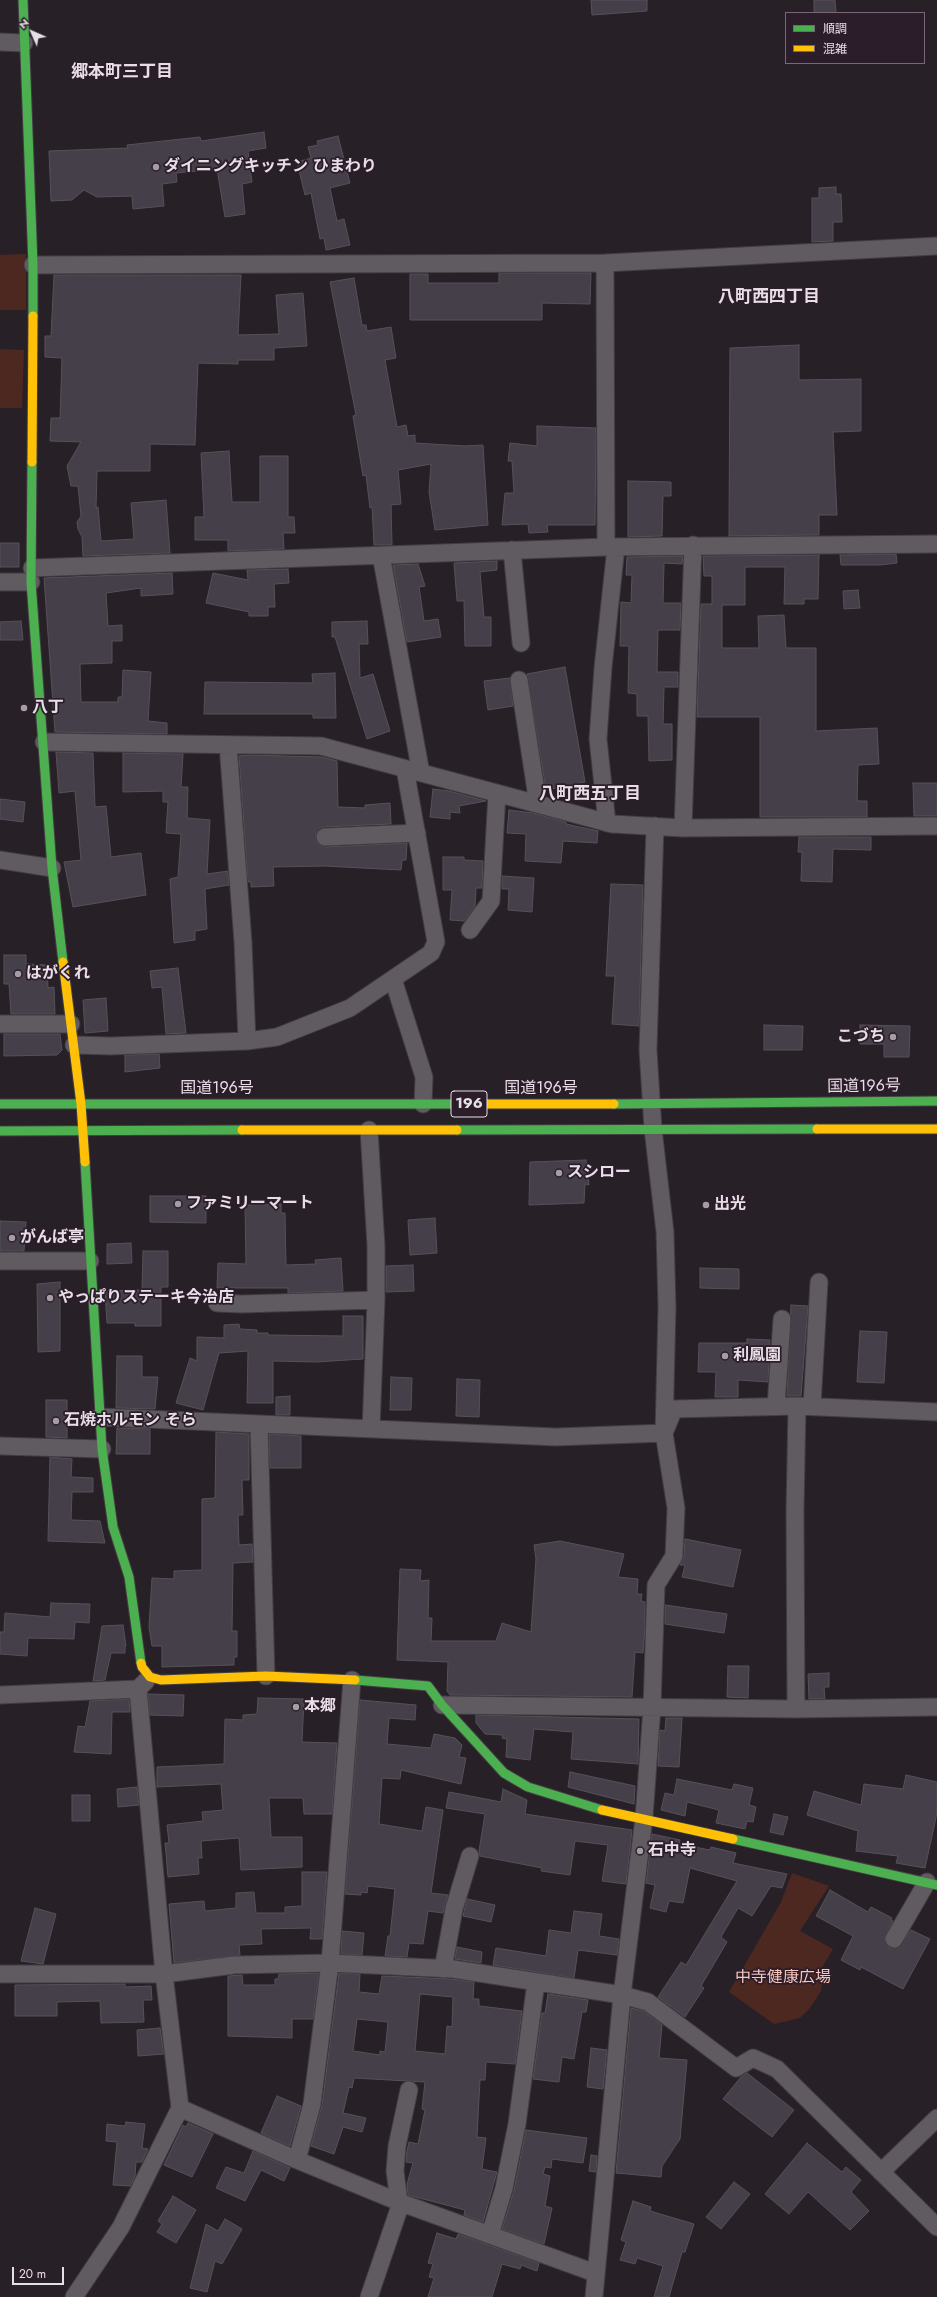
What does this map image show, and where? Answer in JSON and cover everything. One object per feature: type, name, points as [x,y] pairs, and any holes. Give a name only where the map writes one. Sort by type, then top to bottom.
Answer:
[{"type":"main road","points":[[23,0],[33,265],[31,575],[52,868],[81,1104],[102,1449],[113,1527],[129,1577],[142,1666],[150,1677],[161,1680],[266,1676],[352,1680],[428,1686],[442,1705],[504,1773],[528,1787],[593,1808],[644,1818],[932,1884]]},
{"type":"main road","name":"国道196号","points":[[0,1104],[652,1104],[937,1101]]},
{"type":"main road","name":"196","points":[[0,1131],[937,1128]]},
{"type":"street","points":[[0,42],[24,43]]},
{"type":"street","points":[[33,265],[605,263],[937,246]]},
{"type":"street","points":[[605,263],[611,547],[598,739],[607,823]]},
{"type":"street","points":[[0,582],[31,575],[381,555],[693,545],[937,544]]},
{"type":"street","points":[[683,828],[693,545]]},
{"type":"street","points":[[512,550],[521,643]]},
{"type":"street","points":[[74,1045],[111,1046],[247,1040],[277,1037],[350,1008],[431,953],[436,942],[417,833],[413,771],[381,555]]},
{"type":"street","points":[[519,680],[538,804]]},
{"type":"street","points":[[44,742],[321,746],[607,823],[683,828],[937,826]]},
{"type":"street","points":[[228,744],[242,926],[247,1040]]},
{"type":"street","points":[[470,930],[491,901],[497,793]]},
{"type":"street","points":[[594,2297],[595,2273],[622,1995],[644,1818],[652,1707],[656,1585],[674,1556],[676,1515],[664,1433],[667,1307],[665,1232],[653,1129],[648,1050],[655,826]]},
{"type":"street","points":[[325,837],[417,833]]},
{"type":"street","points":[[0,860],[52,868]]},
{"type":"street","points":[[393,979],[424,1077],[423,1104]]},
{"type":"street","points":[[0,1024],[71,1024]]},
{"type":"street","points":[[369,1130],[376,1246],[376,1300],[371,1429]]},
{"type":"street","points":[[0,1261],[90,1261]]},
{"type":"street","points":[[796,1709],[795,1511],[819,1282]]},
{"type":"street","points":[[217,1303],[242,1304],[376,1300]]},
{"type":"street","points":[[776,1406],[782,1319]]},
{"type":"street","points":[[664,1433],[674,1409],[805,1406],[937,1412]]},
{"type":"street","points":[[100,1417],[556,1437],[664,1433]]},
{"type":"street","points":[[259,1424],[266,1676]]},
{"type":"street","points":[[0,1446],[102,1449]]},
{"type":"street","points":[[0,1695],[138,1689],[150,1677]]},
{"type":"street","points":[[297,2160],[312,2104],[330,1963],[352,1680]]},
{"type":"street","points":[[74,2297],[121,2227],[180,2108],[164,1974],[138,1689]]},
{"type":"street","points":[[442,1705],[796,1709],[937,1708]]},
{"type":"street","points":[[443,1969],[454,1909],[470,1856]]},
{"type":"street","points":[[894,1939],[932,1884]]},
{"type":"street","points":[[0,1974],[164,1974],[234,1965],[330,1963],[443,1969],[622,1995],[648,2002],[736,2068],[752,2058],[776,2069],[937,2227]]},
{"type":"street","points":[[490,2235],[504,2188],[517,2124],[536,1982]]},
{"type":"street","points":[[369,2297],[400,2203],[394,2171],[397,2146],[409,2090]]},
{"type":"street","points":[[180,2108],[297,2160],[400,2203],[595,2273]]},
{"type":"street","points":[[881,2172],[937,2118]]},
{"type":"green space","points":[[26,254],[26,310],[0,310],[0,255]]},
{"type":"green space","points":[[0,349],[24,350],[22,408],[0,408]]},
{"type":"green space","name":"中寺健康広場","points":[[792,1873],[829,1886],[800,1931],[833,1949],[821,1969],[823,1977],[821,1991],[810,2008],[800,2018],[774,2024],[729,1992],[781,1902]]},
{"type":"building","points":[[591,0],[647,0],[647,11],[592,15]]},
{"type":"building","points":[[814,0],[835,0],[836,12],[814,12]]},
{"type":"building","points":[[264,132],[266,148],[248,151],[252,182],[242,184],[245,214],[225,217],[217,169],[176,173],[177,182],[162,184],[164,206],[133,209],[132,196],[97,197],[84,190],[72,200],[51,201],[49,151],[128,148],[127,145],[200,137],[201,141]]},
{"type":"building","points":[[338,136],[350,183],[330,188],[337,221],[344,219],[350,245],[326,250],[324,238],[320,239],[311,193],[305,195],[297,162],[311,158],[308,147],[318,145],[317,141]]},
{"type":"building","points":[[836,187],[836,194],[841,194],[842,222],[833,222],[833,241],[812,242],[812,198],[819,198],[819,188]]},
{"type":"building","points":[[499,273],[591,273],[590,304],[542,303],[542,320],[410,320],[410,274],[428,274],[428,283],[499,283]]},
{"type":"building","points":[[54,275],[241,275],[238,335],[279,334],[276,295],[303,293],[307,346],[274,348],[274,360],[238,360],[238,364],[198,363],[195,445],[150,444],[150,471],[97,471],[96,507],[98,507],[101,541],[134,539],[131,503],[166,500],[170,553],[83,556],[82,537],[78,529],[77,522],[81,516],[78,486],[71,486],[67,466],[81,442],[50,441],[51,418],[60,418],[62,358],[45,357],[45,336],[51,336]]},
{"type":"building","points":[[354,278],[362,325],[366,325],[367,331],[391,327],[396,358],[385,360],[397,427],[406,425],[408,436],[415,435],[415,443],[465,446],[483,445],[488,525],[435,530],[429,492],[431,464],[398,470],[401,504],[391,505],[392,545],[374,545],[372,507],[370,508],[366,475],[363,476],[353,416],[356,415],[330,282]]},
{"type":"building","points":[[799,345],[799,380],[861,379],[861,431],[833,432],[837,515],[819,515],[819,535],[729,536],[730,348]]},
{"type":"building","points":[[537,426],[596,428],[595,525],[547,525],[548,532],[529,533],[528,524],[502,525],[505,493],[514,493],[512,461],[508,461],[510,443],[537,446]]},
{"type":"building","points":[[229,451],[232,502],[260,502],[260,456],[288,456],[288,517],[294,517],[295,533],[283,533],[284,549],[228,551],[228,540],[195,540],[195,517],[204,517],[201,453]]},
{"type":"building","points":[[628,481],[671,482],[671,496],[663,496],[662,536],[628,537]]},
{"type":"building","points":[[0,543],[19,543],[19,567],[0,567]]},
{"type":"building","points":[[896,554],[897,563],[880,565],[841,565],[840,555]]},
{"type":"building","points":[[819,555],[818,599],[804,599],[804,604],[784,604],[785,567],[745,567],[745,605],[722,605],[722,648],[759,648],[758,616],[784,615],[786,648],[816,648],[816,731],[877,728],[879,764],[858,765],[857,801],[867,801],[867,817],[760,817],[760,717],[697,717],[701,604],[712,604],[712,576],[704,576],[703,556]]},
{"type":"building","points":[[683,556],[682,564],[664,563],[663,603],[681,603],[680,630],[658,630],[657,672],[678,672],[678,687],[664,687],[663,724],[672,724],[672,760],[649,761],[648,716],[637,716],[637,694],[628,693],[629,646],[620,646],[621,602],[631,603],[632,575],[626,575],[627,557]]},
{"type":"building","points":[[497,561],[497,570],[480,572],[484,617],[491,617],[491,646],[465,646],[464,601],[457,601],[454,563]]},
{"type":"building","points":[[418,564],[425,586],[419,587],[424,621],[438,619],[441,637],[407,642],[393,565]]},
{"type":"building","points":[[288,569],[289,583],[274,584],[275,607],[268,607],[268,616],[249,616],[249,612],[206,603],[213,573],[248,580],[247,570]]},
{"type":"building","points":[[172,573],[173,594],[141,596],[141,588],[106,593],[108,626],[122,625],[122,641],[112,641],[112,663],[80,664],[81,702],[118,702],[118,697],[122,697],[123,670],[151,672],[148,721],[167,723],[167,734],[55,732],[44,578]]},
{"type":"building","points":[[858,590],[860,608],[844,609],[843,591]]},
{"type":"building","points":[[21,621],[23,640],[0,640],[0,622]]},
{"type":"building","points":[[367,621],[368,644],[359,644],[360,678],[373,674],[390,731],[367,739],[335,637],[332,637],[332,622]]},
{"type":"building","points":[[565,667],[585,782],[546,790],[527,674]]},
{"type":"building","points":[[335,673],[336,718],[313,718],[313,714],[204,714],[205,682],[313,683],[312,674]]},
{"type":"building","points":[[510,678],[513,706],[488,710],[484,681]]},
{"type":"building","points":[[56,752],[93,753],[95,807],[106,806],[111,857],[141,853],[146,895],[73,907],[64,862],[81,860],[75,791],[59,793]]},
{"type":"building","points":[[123,753],[183,754],[181,787],[188,787],[187,818],[210,820],[207,874],[228,871],[229,885],[205,889],[207,929],[195,931],[195,940],[174,943],[170,879],[178,877],[181,834],[166,833],[168,802],[163,802],[163,791],[123,792]]},
{"type":"building","points":[[239,756],[322,757],[337,761],[338,807],[365,808],[365,805],[390,803],[391,824],[324,827],[316,833],[316,842],[325,847],[407,843],[406,860],[402,860],[401,870],[324,866],[273,867],[274,886],[251,887],[251,882],[248,882]]},
{"type":"building","points":[[913,783],[937,783],[937,816],[914,816]]},
{"type":"building","points":[[433,789],[449,791],[486,801],[459,806],[460,813],[450,812],[450,819],[430,817]]},
{"type":"building","points":[[0,799],[25,802],[23,822],[0,819]]},
{"type":"building","points":[[509,810],[533,813],[566,822],[566,824],[598,831],[597,843],[563,841],[561,863],[525,861],[526,834],[507,833]]},
{"type":"building","points":[[799,837],[871,837],[871,850],[833,849],[832,882],[801,881],[802,852],[798,852]]},
{"type":"building","points":[[443,857],[464,857],[464,860],[483,861],[482,888],[476,888],[475,907],[464,921],[450,920],[452,890],[443,890]]},
{"type":"building","points":[[502,876],[534,878],[532,912],[508,910],[509,889],[502,889]]},
{"type":"building","points":[[611,884],[643,885],[639,1026],[612,1024],[615,976],[606,976]]},
{"type":"building","points":[[4,955],[26,955],[26,964],[47,965],[48,988],[54,987],[55,1014],[11,1014],[9,984],[4,984]]},
{"type":"building","points":[[178,968],[186,1033],[166,1034],[162,987],[152,988],[150,971]]},
{"type":"building","points":[[106,998],[108,1031],[85,1033],[83,1000]]},
{"type":"building","points":[[764,1025],[803,1026],[802,1050],[764,1050]]},
{"type":"building","points":[[860,1025],[910,1026],[909,1057],[884,1057],[884,1044],[860,1044]]},
{"type":"building","points":[[4,1034],[60,1034],[62,1050],[57,1055],[4,1056]]},
{"type":"building","points":[[159,1054],[160,1068],[125,1072],[125,1055]]},
{"type":"building","name":"スシロー","points":[[586,1160],[589,1185],[585,1184],[584,1203],[529,1205],[530,1162]]},
{"type":"building","name":"ファミリーマート","points":[[150,1196],[206,1196],[206,1223],[150,1222]]},
{"type":"building","points":[[281,1204],[281,1213],[285,1213],[286,1265],[316,1264],[315,1260],[341,1258],[343,1291],[288,1293],[288,1288],[217,1288],[218,1263],[246,1264],[245,1205]]},
{"type":"building","points":[[435,1218],[437,1253],[410,1255],[408,1220]]},
{"type":"building","name":"がんば亭","points":[[0,1221],[26,1222],[24,1251],[0,1251]]},
{"type":"building","points":[[131,1243],[132,1263],[107,1264],[107,1244]]},
{"type":"building","points":[[143,1251],[168,1251],[168,1287],[161,1287],[161,1326],[135,1326],[135,1323],[107,1323],[105,1291],[142,1290]]},
{"type":"building","points":[[413,1265],[414,1291],[386,1292],[386,1266]]},
{"type":"building","points":[[700,1268],[739,1269],[739,1289],[700,1288]]},
{"type":"building","points":[[60,1282],[60,1351],[38,1352],[37,1284]]},
{"type":"building","points":[[791,1305],[808,1306],[801,1396],[787,1396]]},
{"type":"building","points":[[343,1316],[363,1316],[363,1359],[316,1362],[273,1361],[273,1403],[247,1403],[248,1351],[219,1353],[203,1410],[176,1403],[190,1358],[197,1361],[197,1337],[224,1338],[224,1325],[239,1324],[240,1329],[257,1330],[257,1333],[268,1333],[268,1335],[343,1336]]},
{"type":"building","points":[[860,1331],[887,1332],[884,1383],[857,1382]]},
{"type":"building","points":[[747,1339],[770,1340],[768,1382],[738,1380],[738,1397],[715,1397],[716,1372],[698,1372],[699,1343],[747,1343]]},
{"type":"building","points":[[117,1356],[142,1356],[142,1377],[158,1377],[155,1409],[116,1408]]},
{"type":"building","points":[[391,1377],[412,1378],[411,1410],[390,1410]]},
{"type":"building","points":[[457,1379],[480,1380],[479,1417],[456,1416]]},
{"type":"building","points":[[290,1396],[290,1415],[276,1415],[276,1397]]},
{"type":"building","points":[[46,1400],[67,1400],[67,1438],[46,1437]]},
{"type":"building","points":[[117,1428],[150,1429],[150,1454],[116,1454]]},
{"type":"building","points":[[216,1432],[249,1434],[249,1480],[242,1480],[243,1515],[238,1515],[239,1545],[252,1544],[253,1562],[233,1563],[232,1631],[237,1631],[237,1657],[234,1657],[234,1665],[162,1667],[162,1646],[152,1646],[149,1627],[152,1578],[174,1579],[174,1571],[202,1570],[202,1499],[215,1498]]},
{"type":"building","points":[[269,1434],[301,1436],[301,1468],[270,1468]]},
{"type":"building","points":[[50,1457],[72,1459],[71,1477],[93,1478],[93,1492],[72,1492],[71,1520],[100,1521],[105,1543],[48,1541]]},
{"type":"building","points":[[685,1539],[741,1550],[733,1587],[682,1577],[685,1565],[680,1565],[684,1557]]},
{"type":"building","points":[[560,1541],[624,1554],[618,1577],[638,1579],[637,1594],[642,1594],[641,1601],[645,1602],[645,1628],[643,1653],[635,1652],[632,1697],[450,1695],[447,1691],[448,1662],[397,1660],[400,1569],[421,1570],[420,1581],[429,1580],[428,1618],[432,1618],[431,1641],[496,1641],[502,1623],[531,1632],[536,1559],[534,1545]]},
{"type":"building","points":[[51,1603],[90,1604],[89,1623],[75,1622],[74,1639],[28,1638],[27,1656],[0,1654],[0,1632],[4,1632],[5,1613],[50,1617]]},
{"type":"building","points":[[665,1605],[727,1614],[724,1633],[665,1624]]},
{"type":"building","points":[[123,1625],[126,1646],[125,1653],[111,1653],[105,1680],[93,1681],[102,1626]]},
{"type":"building","points":[[728,1666],[749,1666],[748,1698],[727,1697]]},
{"type":"building","points":[[829,1673],[829,1687],[824,1687],[825,1699],[809,1699],[808,1674]]},
{"type":"building","points":[[148,1694],[184,1695],[183,1716],[150,1715]]},
{"type":"building","points":[[258,1698],[304,1699],[302,1742],[337,1743],[332,1814],[304,1814],[303,1798],[269,1798],[271,1837],[302,1837],[302,1867],[241,1870],[239,1838],[201,1841],[202,1858],[198,1858],[199,1874],[168,1877],[165,1843],[169,1843],[167,1825],[203,1821],[202,1812],[223,1810],[221,1784],[157,1787],[157,1767],[224,1764],[225,1719],[243,1720],[243,1715],[257,1714]]},
{"type":"building","points":[[129,1699],[130,1712],[112,1712],[111,1754],[74,1752],[78,1726],[85,1727],[90,1701]]},
{"type":"building","points":[[360,1700],[416,1705],[415,1720],[389,1718],[387,1744],[431,1748],[434,1734],[455,1738],[462,1745],[459,1757],[466,1758],[461,1784],[401,1770],[400,1779],[382,1778],[379,1824],[422,1831],[426,1807],[443,1810],[431,1893],[448,1895],[443,1913],[428,1911],[423,1944],[409,1943],[407,1957],[385,1956],[388,1936],[390,1936],[395,1889],[368,1886],[367,1893],[361,1892],[361,1895],[345,1894]]},
{"type":"building","points":[[476,1715],[639,1719],[638,1764],[571,1759],[573,1732],[534,1729],[530,1760],[506,1757],[507,1739],[502,1738],[503,1735],[485,1734],[476,1723]]},
{"type":"building","points":[[666,1718],[682,1718],[679,1767],[658,1766],[660,1730],[665,1731]]},
{"type":"building","points":[[570,1772],[635,1786],[634,1804],[568,1787]]},
{"type":"building","points":[[906,1775],[937,1782],[937,1813],[925,1868],[896,1863],[898,1856],[856,1851],[858,1831],[807,1815],[814,1791],[861,1805],[864,1784],[903,1789]]},
{"type":"building","points":[[677,1779],[732,1790],[734,1784],[753,1788],[749,1805],[756,1807],[753,1822],[747,1821],[745,1829],[716,1823],[719,1810],[687,1802],[685,1816],[661,1810],[665,1793],[674,1795]]},
{"type":"building","points":[[137,1787],[139,1805],[118,1807],[117,1789]]},
{"type":"building","points":[[503,1789],[527,1800],[525,1814],[632,1830],[626,1884],[602,1881],[608,1845],[575,1841],[570,1875],[541,1871],[542,1868],[480,1856],[479,1851],[485,1814],[446,1808],[449,1792],[501,1802]]},
{"type":"building","points":[[72,1795],[90,1795],[90,1821],[72,1821]]},
{"type":"building","points":[[774,1814],[788,1817],[783,1835],[770,1832]]},
{"type":"building","points":[[652,1834],[680,1840],[679,1844],[710,1850],[711,1847],[736,1853],[733,1863],[787,1874],[782,1888],[771,1886],[752,1916],[738,1908],[721,1937],[727,1942],[701,1986],[704,1988],[685,2017],[658,1997],[681,1962],[686,1965],[737,1881],[690,1868],[683,1903],[669,1901],[666,1912],[650,1908],[655,1885],[646,1883]]},
{"type":"building","points":[[302,1872],[327,1872],[322,1939],[310,1939],[311,1928],[261,1929],[262,1944],[239,1945],[240,1955],[174,1963],[169,1904],[204,1901],[205,1911],[236,1908],[236,1893],[254,1892],[256,1913],[285,1913],[285,1907],[302,1906]]},
{"type":"building","points":[[830,1890],[868,1912],[871,1907],[892,1918],[891,1920],[893,1921],[884,1939],[889,1948],[899,1947],[911,1930],[930,1939],[903,1989],[861,1967],[860,1970],[841,1960],[853,1936],[816,1916]]},
{"type":"building","points":[[467,1899],[495,1905],[491,1922],[463,1916]]},
{"type":"building","points":[[35,1908],[56,1914],[43,1964],[21,1961]]},
{"type":"building","points":[[574,1911],[602,1914],[599,1936],[619,1939],[617,1955],[578,1950],[574,1978],[493,1965],[496,1948],[546,1956],[549,1930],[571,1933]]},
{"type":"building","points":[[342,1931],[364,1933],[362,1955],[341,1954]]},
{"type":"building","points":[[457,1947],[482,1952],[481,1963],[455,1959]]},
{"type":"building","points":[[319,1973],[313,2019],[292,2019],[292,2038],[228,2036],[228,1976],[242,1975],[243,1985],[275,1985],[275,1979],[278,1979],[279,1974]]},
{"type":"building","points":[[339,1973],[360,1974],[359,1992],[379,1994],[382,1976],[452,1979],[474,1982],[473,1999],[479,1999],[479,2006],[522,2011],[515,2064],[486,2062],[485,2080],[480,2080],[477,2137],[486,2138],[482,2169],[497,2172],[483,2222],[464,2215],[465,2210],[408,2195],[407,2184],[413,2163],[406,2162],[407,2151],[409,2142],[418,2144],[425,2110],[422,2109],[425,2082],[354,2078],[352,2088],[349,2087],[343,2113],[366,2118],[362,2132],[343,2127],[334,2154],[311,2146],[322,2105]],"holes":[[[420,1994],[453,1997],[452,2027],[447,2026],[445,2054],[415,2051]],[[357,2019],[388,2022],[385,2052],[380,2051],[380,2055],[353,2051]]]},
{"type":"building","points":[[125,1984],[125,1987],[151,1986],[152,2000],[143,2000],[144,2022],[101,2023],[100,2001],[57,2002],[57,2016],[15,2016],[15,1985]]},
{"type":"building","points":[[548,1994],[588,2000],[586,2012],[582,2012],[574,2059],[562,2057],[559,2082],[533,2079],[542,2013],[545,2013]]},
{"type":"building","points":[[631,2008],[644,2011],[662,2025],[659,2058],[687,2060],[680,2139],[662,2166],[661,2177],[616,2173]]},
{"type":"building","points":[[160,2028],[164,2054],[138,2056],[137,2030]]},
{"type":"building","points":[[591,2048],[607,2050],[603,2089],[587,2087]]},
{"type":"building","points":[[747,2073],[794,2110],[772,2137],[723,2099],[741,2077]]},
{"type":"building","points":[[277,2096],[301,2106],[290,2146],[261,2133]]},
{"type":"building","points":[[126,2122],[145,2124],[142,2148],[148,2149],[142,2162],[136,2162],[135,2177],[130,2186],[113,2185],[117,2142],[106,2141],[107,2124],[125,2126]]},
{"type":"building","points":[[188,2123],[213,2134],[192,2177],[164,2165],[183,2125],[186,2127]]},
{"type":"building","points":[[526,2130],[587,2138],[583,2163],[552,2159],[551,2168],[545,2167],[543,2174],[550,2176],[545,2206],[552,2208],[544,2244],[502,2229],[514,2190]]},
{"type":"building","points":[[807,2143],[842,2172],[846,2167],[861,2180],[851,2192],[869,2211],[850,2230],[808,2192],[789,2214],[765,2194]]},
{"type":"building","points":[[253,2151],[290,2168],[284,2181],[261,2170],[245,2201],[216,2188],[226,2167],[244,2173]]},
{"type":"building","points":[[591,2155],[597,2156],[596,2172],[589,2171]]},
{"type":"building","points":[[734,2182],[750,2194],[721,2229],[706,2217]]},
{"type":"building","points":[[173,2196],[196,2210],[176,2243],[157,2232],[162,2224],[158,2221]]},
{"type":"building","points":[[633,2201],[651,2207],[650,2211],[694,2224],[685,2252],[682,2252],[669,2297],[654,2297],[663,2266],[637,2258],[635,2264],[620,2260],[626,2242],[621,2240]]},
{"type":"building","points":[[225,2219],[242,2229],[222,2264],[215,2261],[207,2292],[190,2288],[206,2224],[218,2231]]},
{"type":"building","points":[[437,2233],[456,2239],[458,2234],[539,2263],[537,2271],[521,2265],[520,2269],[502,2264],[492,2297],[428,2297],[434,2278],[429,2277],[433,2264],[428,2263]]},
{"type":"traffic: fast","points":[[23,0],[33,265],[33,316]]},
{"type":"traffic: fast","points":[[32,462],[31,582],[52,868],[63,962]]},
{"type":"traffic: fast","points":[[614,1104],[937,1101]]},
{"type":"traffic: fast","points":[[0,1104],[464,1104]]},
{"type":"traffic: fast","points":[[457,1130],[817,1129]]},
{"type":"traffic: fast","points":[[0,1131],[242,1130]]},
{"type":"traffic: fast","points":[[85,1162],[102,1449],[113,1527],[129,1577],[141,1663]]},
{"type":"traffic: fast","points":[[355,1680],[428,1686],[442,1705],[504,1773],[528,1787],[602,1810]]},
{"type":"traffic: fast","points":[[733,1839],[937,1885]]},
{"type":"traffic: slow","points":[[32,462],[33,316]]},
{"type":"traffic: slow","points":[[63,962],[81,1104],[85,1162]]},
{"type":"traffic: slow","points":[[464,1104],[614,1104]]},
{"type":"traffic: slow","points":[[817,1129],[937,1129]]},
{"type":"traffic: slow","points":[[242,1130],[457,1130]]},
{"type":"traffic: slow","points":[[141,1663],[142,1667],[150,1677],[161,1680],[266,1676],[355,1680]]},
{"type":"traffic: slow","points":[[602,1810],[733,1839]]},
{"type":"place","name":"ダイニングキッチン ひまわり","points":[[156,167]]},
{"type":"place","name":"八丁","points":[[24,708]]},
{"type":"place","name":"はがくれ","points":[[18,974]]},
{"type":"place","name":"こづち","points":[[893,1037]]},
{"type":"place","name":"スシロー","points":[[559,1173]]},
{"type":"place","name":"ファミリーマート","points":[[178,1204]]},
{"type":"place","name":"出光","points":[[706,1205]]},
{"type":"place","name":"がんば亭","points":[[12,1238]]},
{"type":"place","name":"やっぱりステーキ今治店","points":[[50,1298]]},
{"type":"place","name":"利鳳園","points":[[725,1356]]},
{"type":"place","name":"石焼ホルモン そら","points":[[56,1421]]},
{"type":"place","name":"本郷","points":[[296,1707]]},
{"type":"place","name":"石中寺","points":[[640,1851]]},
{"type":"district","name":"郷本町三丁目","points":[[122,73]]},
{"type":"district","name":"八町西四丁目","points":[[769,298]]},
{"type":"district","name":"八町西五丁目","points":[[590,795]]}]
